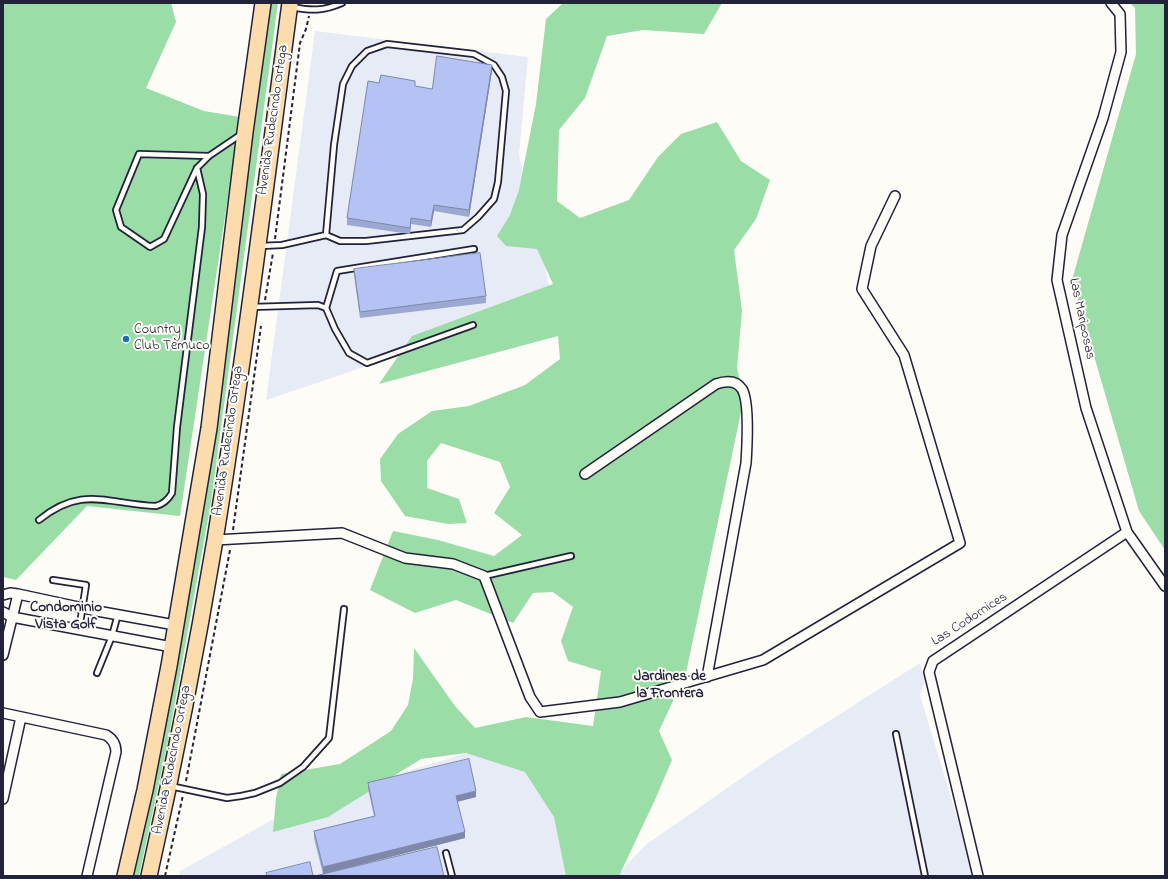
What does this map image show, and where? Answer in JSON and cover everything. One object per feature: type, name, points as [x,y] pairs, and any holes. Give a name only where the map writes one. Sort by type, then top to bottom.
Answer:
[{"type":"main road","name":"Avenida Rudecindo Ortega","points":[[125,876],[145,790],[172,648],[209,428],[245,132],[263,3]]},
{"type":"main road","name":"Avenida Rudecindo Ortega","points":[[149,876],[169,786],[215,540],[233,423],[289,5]]},
{"type":"street","name":"Las Mariposas","points":[[1111,3],[1120,14],[1121,52],[1103,118],[1062,236],[1056,280],[1086,408],[1127,532],[1165,586]]},
{"type":"street","points":[[215,540],[342,533],[405,558],[453,564],[484,576],[530,696],[540,712],[620,702],[763,660],[960,542],[904,355],[862,289],[870,246],[895,196]]},
{"type":"street","points":[[585,474],[716,384],[722,382],[732,382],[742,390],[748,433],[746,463],[707,676]]},
{"type":"street","name":"Las Codornices","points":[[978,876],[929,672],[933,661],[1127,532]]},
{"type":"street","points":[[3,595],[10,593],[18,594],[82,608],[175,624]]},
{"type":"street","points":[[3,655],[18,594]]},
{"type":"street","points":[[3,612],[12,617],[172,648]]},
{"type":"street","points":[[3,713],[106,735],[115,743],[116,752],[87,876]]},
{"type":"street","points":[[3,799],[21,718]]},
{"type":"lane","points":[[289,5],[310,11],[331,8],[342,3]]},
{"type":"lane","points":[[257,246],[282,245],[326,235],[340,241],[366,241],[463,230],[478,217],[494,199],[498,182],[503,142],[506,91],[502,77],[494,65],[474,54],[387,44],[367,52],[352,66],[343,84],[334,145],[326,235]]},
{"type":"lane","points":[[209,156],[139,154],[116,210],[121,227],[150,247],[164,239],[197,168],[209,156],[245,132]]},
{"type":"lane","points":[[39,520],[58,506],[75,500],[88,498],[156,506],[164,503],[172,493],[177,427],[202,227],[203,194],[197,168]]},
{"type":"lane","points":[[473,325],[367,363],[348,353],[326,308],[337,270],[474,249]]},
{"type":"lane","points":[[248,307],[318,305],[326,308]]},
{"type":"lane","points":[[484,576],[571,556]]},
{"type":"lane","points":[[53,580],[86,585],[79,630]]},
{"type":"lane","points":[[169,786],[227,798],[254,794],[274,786],[292,776],[303,767],[329,738],[344,609]]},
{"type":"lane","points":[[96,672],[112,636],[118,614]]},
{"type":"lane","points":[[896,734],[925,876]]},
{"type":"lane","points":[[446,854],[452,876]]},
{"type":"shaded area","points":[[315,31],[528,57],[519,155],[553,303],[266,400]]},
{"type":"shaded area","points":[[920,663],[925,680],[920,695],[968,854],[973,876],[608,876],[619,872],[647,844],[766,761]]},
{"type":"shaded area","points":[[530,731],[607,876],[179,876],[180,871],[292,809],[410,770],[489,747]]},
{"type":"green space","name":"Country Club Temuco","points":[[3,3],[171,3],[176,22],[146,88],[204,111],[240,117],[180,516],[87,506],[16,580],[3,577]]},
{"type":"green space","points":[[269,3],[278,3],[211,502],[168,741],[139,876],[129,876],[160,740]]},
{"type":"green space","points":[[563,3],[722,3],[704,34],[643,30],[607,36],[585,98],[559,130],[557,201],[580,218],[629,200],[658,157],[681,134],[717,122],[741,161],[770,180],[756,219],[734,250],[742,311],[737,368],[744,398],[686,673],[659,731],[672,760],[619,876],[566,876],[554,817],[525,772],[466,753],[421,759],[328,817],[273,832],[276,798],[281,774],[340,764],[391,731],[408,705],[413,679],[414,648],[455,706],[475,728],[526,717],[593,726],[601,671],[568,661],[561,641],[573,607],[553,592],[533,593],[513,623],[456,600],[415,613],[370,590],[393,531],[438,540],[494,556],[522,535],[494,513],[510,487],[500,462],[441,443],[427,461],[427,488],[459,499],[467,523],[448,524],[405,516],[381,481],[380,459],[398,434],[432,411],[469,406],[525,385],[560,359],[558,336],[379,384],[412,336],[553,284],[537,249],[506,246],[497,236],[510,215],[519,190],[536,104],[546,19]]},
{"type":"green space","points":[[1130,3],[1165,3],[1165,550],[1139,511],[1072,280],[1136,54],[1135,8]]},
{"type":"building","points":[[437,56],[492,65],[469,210],[434,205],[431,221],[411,218],[410,228],[347,218],[368,81],[379,83],[381,75],[415,81],[415,86],[432,89]]},
{"type":"building","points":[[480,253],[486,296],[360,312],[354,269]]},
{"type":"building","points":[[469,759],[476,791],[456,796],[465,832],[323,867],[314,831],[375,816],[368,783]]},
{"type":"building","points":[[437,847],[444,876],[315,876]]},
{"type":"building","points":[[310,862],[313,876],[267,876],[266,873]]},
{"type":"place","name":"Country Club Temuco","points":[[126,339]]},
{"type":"district","name":"Condominio Vista Golf","points":[[66,618]]},
{"type":"district","name":"Jardines de la Frontera","points":[[670,686]]}]
